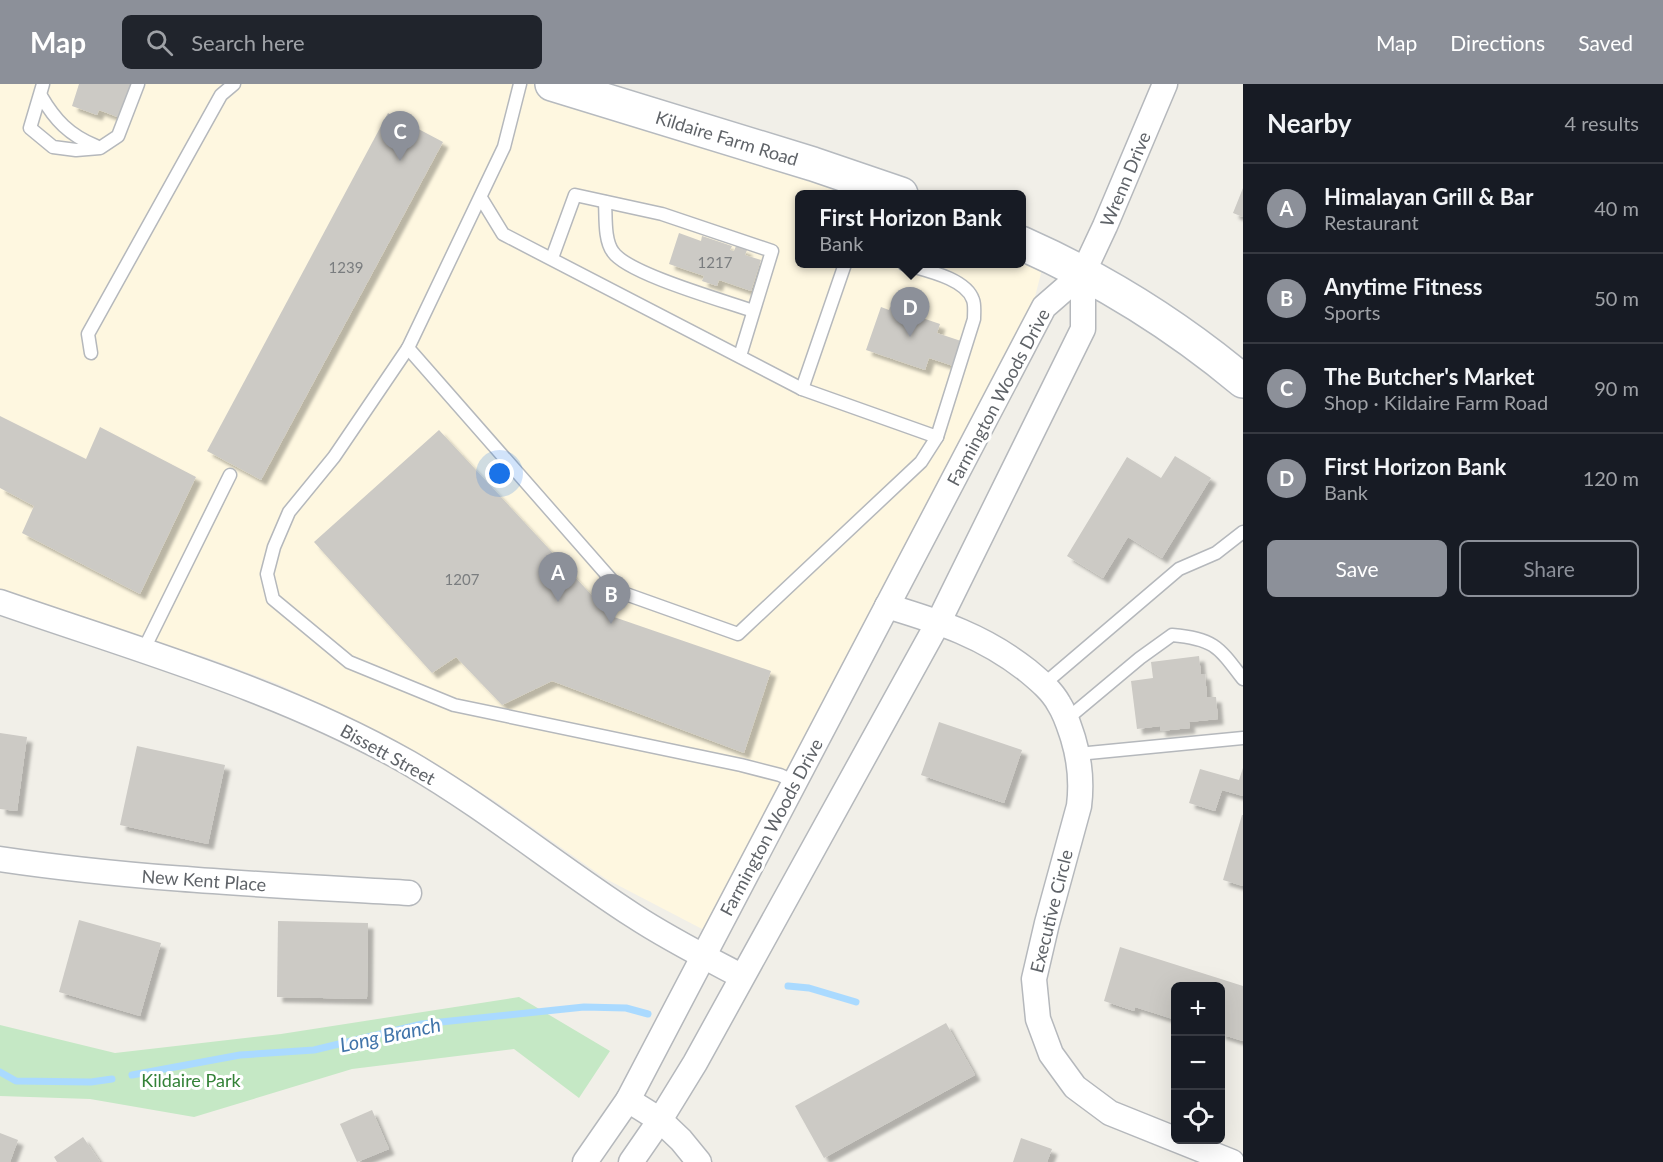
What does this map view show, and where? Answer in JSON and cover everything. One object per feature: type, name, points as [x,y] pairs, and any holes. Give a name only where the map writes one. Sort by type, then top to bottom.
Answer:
[{"type":"main road","name":"Kildaire Farm Road","points":[[552,84],[802,161],[886,190]]},
{"type":"main road","points":[[1026,245],[1083,273],[1128,299],[1221,363],[1243,381]]},
{"type":"street","name":"Wrenn Drive","points":[[1083,273],[1106,226],[1165,84]]},
{"type":"street","name":"Farmington Woods Drive","points":[[585,1162],[628,1100],[1044,307],[1083,273]]},
{"type":"street","points":[[631,1162],[695,1063],[939,621],[1083,329],[1083,273]]},
{"type":"street","name":"Bissett Street","points":[[0,602],[262,693],[342,728],[410,764],[481,810],[634,916],[741,976]]},
{"type":"street","name":"Executive Circle","points":[[887,606],[939,621],[981,639],[1044,684],[1058,702],[1067,719],[1077,754],[1082,786],[1079,806],[1034,979],[1036,1010],[1051,1054],[1075,1087],[1110,1113],[1232,1162]]},
{"type":"street","name":"New Kent Place","points":[[0,859],[70,869],[217,882],[409,893]]},
{"type":"street","points":[[628,1100],[660,1120],[699,1162]]},
{"type":"lane","points":[[42,90],[30,128],[53,147],[76,150],[100,148],[118,136],[138,84]]},
{"type":"lane","points":[[91,353],[88,334],[221,95],[234,84]]},
{"type":"lane","points":[[520,84],[504,147],[408,348],[334,458],[290,512],[274,548],[267,574],[273,599],[349,662],[454,705],[741,765],[795,782]]},
{"type":"lane","points":[[42,90],[53,117],[79,139],[100,148]]},
{"type":"lane","points":[[552,258],[575,195],[662,214],[772,251],[740,356]]},
{"type":"lane","points":[[481,198],[503,234],[802,388],[937,437]]},
{"type":"lane","points":[[605,202],[608,241],[613,253],[622,260],[666,282],[753,311]]},
{"type":"lane","points":[[802,388],[844,268]]},
{"type":"lane","points":[[408,348],[623,593],[738,634],[921,462],[937,437],[974,319],[974,301],[967,288],[954,280],[916,268]]},
{"type":"lane","points":[[143,651],[230,475]]},
{"type":"lane","points":[[1044,684],[1179,569],[1216,553],[1243,532]]},
{"type":"lane","points":[[1067,719],[1140,658],[1172,635],[1197,637],[1210,643],[1222,651],[1243,679]]},
{"type":"lane","points":[[1077,754],[1243,738]]},
{"type":"shaded area","points":[[0,84],[550,84],[874,190],[795,190],[795,268],[1026,268],[1026,245],[1046,254],[1029,320],[704,930],[606,879],[495,801],[433,762],[359,722],[278,684],[200,655],[192,669],[0,602]]},
{"type":"green space","name":"Kildaire Park","points":[[519,997],[610,1051],[579,1098],[514,1049],[352,1069],[194,1117],[90,1099],[0,1096],[0,1025],[115,1053],[281,1034]]},
{"type":"building","points":[[79,84],[131,84],[120,118],[99,110],[97,115],[72,106]]},
{"type":"building","points":[[388,113],[443,142],[261,480],[207,451]]},
{"type":"building","points":[[1243,188],[1243,217],[1233,213]]},
{"type":"building","points":[[679,233],[701,241],[702,236],[732,246],[730,250],[734,251],[736,246],[747,250],[745,255],[761,260],[751,291],[719,280],[717,286],[702,281],[704,276],[669,264]]},
{"type":"building","points":[[881,307],[889,310],[890,307],[940,324],[937,333],[961,341],[953,366],[929,358],[925,370],[866,350]]},
{"type":"building","points":[[0,416],[86,459],[100,427],[196,477],[140,594],[22,533],[34,506],[0,488]]},
{"type":"building","points":[[439,430],[611,616],[771,671],[744,753],[552,681],[502,705],[456,657],[432,673],[314,542]]},
{"type":"building","points":[[1175,456],[1211,478],[1162,558],[1128,537],[1103,578],[1067,556],[1127,457],[1161,478]]},
{"type":"building","points":[[1199,656],[1201,674],[1205,674],[1207,697],[1216,697],[1218,719],[1189,722],[1190,728],[1160,731],[1160,726],[1137,729],[1131,681],[1153,678],[1151,662]]},
{"type":"building","points":[[939,722],[1022,750],[1004,803],[921,775]]},
{"type":"building","points":[[0,733],[27,737],[17,811],[0,809]]},
{"type":"building","points":[[137,746],[225,765],[208,844],[120,825]]},
{"type":"building","points":[[1243,768],[1243,796],[1222,790],[1215,811],[1189,803],[1200,769],[1239,780]]},
{"type":"building","points":[[1243,815],[1243,886],[1223,880]]},
{"type":"building","points":[[79,920],[161,943],[140,1016],[59,992]]},
{"type":"building","points":[[278,921],[368,923],[367,999],[277,997]]},
{"type":"building","points":[[1120,947],[1243,986],[1243,1041],[1225,1036],[1225,982],[1171,982],[1171,1018],[1135,1007],[1134,1011],[1104,1001]]},
{"type":"building","points":[[946,1023],[975,1075],[824,1158],[795,1106]]},
{"type":"building","points":[[372,1110],[389,1149],[357,1162],[340,1124]]},
{"type":"building","points":[[0,1133],[18,1140],[10,1162],[0,1162]]},
{"type":"building","points":[[83,1137],[100,1162],[57,1162],[54,1157]]},
{"type":"building","points":[[1021,1138],[1052,1149],[1047,1162],[1013,1162]]},
{"type":"waterway","name":"Long Branch","points":[[788,986],[809,988],[856,1002]]},
{"type":"waterway","name":"Long Branch","points":[[132,1075],[240,1055],[314,1050],[422,1024],[584,1007],[626,1008],[648,1014]]},
{"type":"waterway","name":"Long Branch","points":[[0,1072],[16,1081],[91,1082],[112,1079]]},
{"type":"place","name":"The Butcher's Market","points":[[400,161]]},
{"type":"place","name":"First Horizon Bank","points":[[910,337]]},
{"type":"place","name":"Himalayan Grill & Bar","points":[[558,602]]},
{"type":"place","name":"Anytime Fitness","points":[[611,624]]}]
